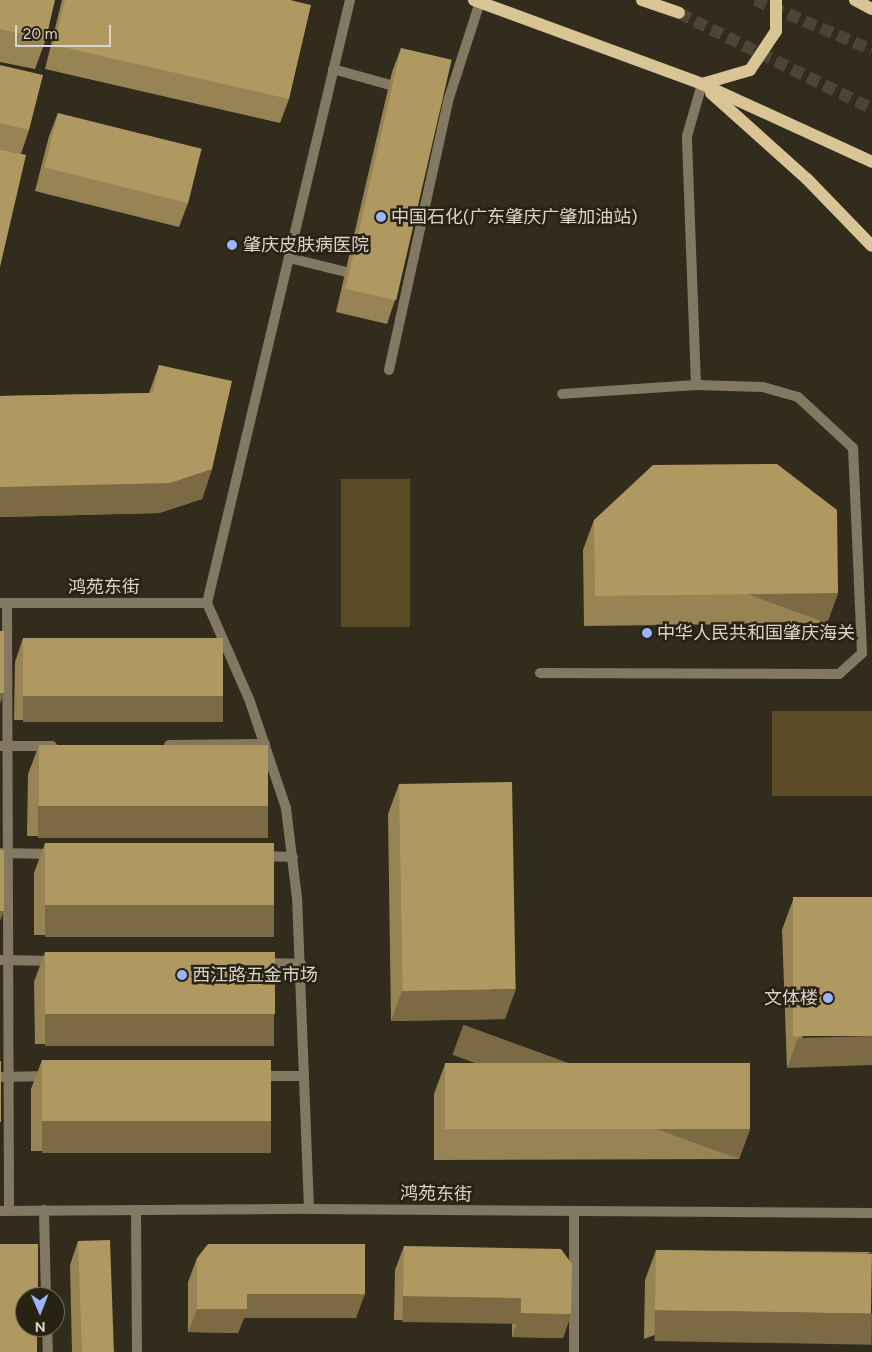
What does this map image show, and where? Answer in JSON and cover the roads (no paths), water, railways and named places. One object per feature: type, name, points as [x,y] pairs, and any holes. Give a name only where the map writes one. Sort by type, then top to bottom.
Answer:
[{"type":"main road","points":[[642,0],[679,13]]},
{"type":"main road","points":[[702,84],[750,70],[776,31],[776,0]]},
{"type":"main road","points":[[855,0],[872,8]]},
{"type":"main road","points":[[477,1],[702,84],[872,162]]},
{"type":"main road","points":[[702,84],[807,179],[872,246]]},
{"type":"street","points":[[309,1209],[300,964],[293,857],[286,808],[250,699],[207,603],[350,0]]},
{"type":"street","points":[[389,370],[403,286],[443,100],[477,1]]},
{"type":"street","points":[[333,70],[410,91]]},
{"type":"street","points":[[696,385],[687,136],[702,84]]},
{"type":"street","points":[[289,258],[371,278]]},
{"type":"street","points":[[540,673],[839,674],[862,652],[853,448],[798,397],[762,387],[696,385],[562,394]]},
{"type":"street","points":[[3,603],[5,1211]]},
{"type":"street","name":"鸿苑东街","points":[[3,603],[207,603]]},
{"type":"street","points":[[156,745],[265,744]]},
{"type":"street","points":[[4,746],[67,746]]},
{"type":"street","points":[[4,853],[66,854]]},
{"type":"street","points":[[253,856],[293,857]]},
{"type":"street","points":[[4,960],[66,961]]},
{"type":"street","points":[[252,963],[300,964]]},
{"type":"street","points":[[4,1076],[58,1076]]},
{"type":"street","points":[[245,1076],[304,1076]]},
{"type":"street","name":"鸿苑东街","points":[[5,1211],[309,1209],[872,1213]]},
{"type":"street","points":[[44,1210],[46,1287]]},
{"type":"street","points":[[136,1210],[137,1352]]},
{"type":"street","points":[[574,1212],[574,1352]]},
{"type":"street","points":[[47,1337],[48,1352]]},
{"type":"tunnel","points":[[755,0],[872,50]]},
{"type":"tunnel","points":[[679,13],[872,109]]},
{"type":"place","name":"中国石化(广东肇庆广肇加油站)","points":[[381,217]]},
{"type":"place","name":"肇庆皮肤病医院","points":[[232,245]]},
{"type":"place","name":"中华人民共和国肇庆海关","points":[[647,633]]},
{"type":"place","name":"西江路五金市场","points":[[182,975]]},
{"type":"place","name":"文体楼","points":[[828,998]]}]
